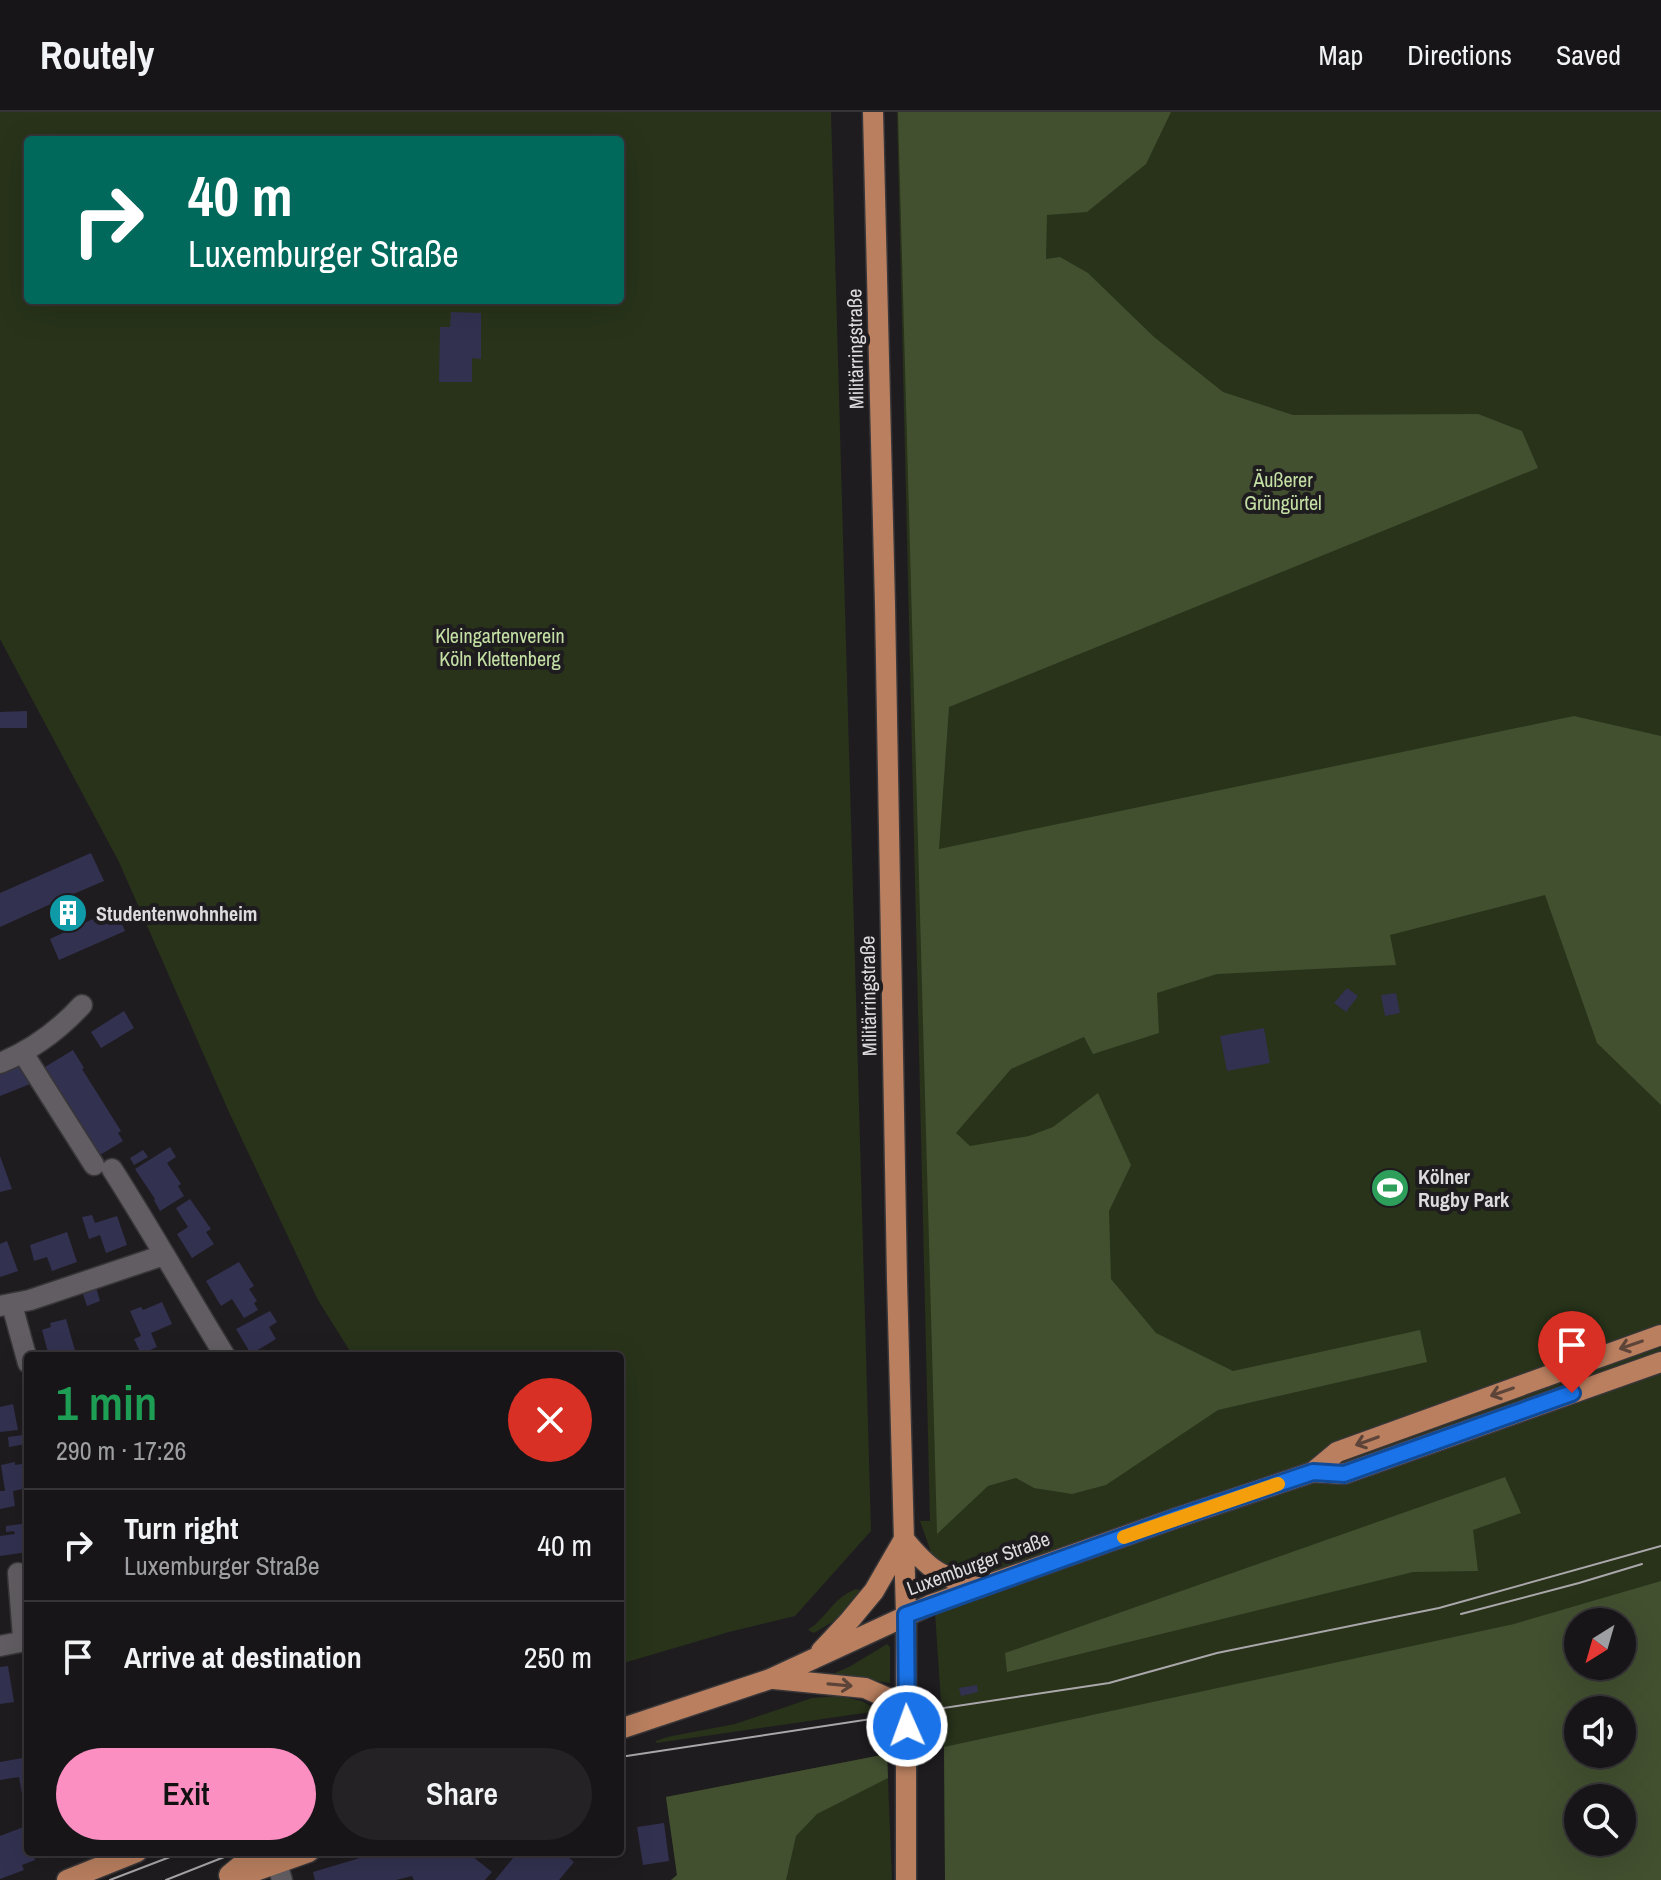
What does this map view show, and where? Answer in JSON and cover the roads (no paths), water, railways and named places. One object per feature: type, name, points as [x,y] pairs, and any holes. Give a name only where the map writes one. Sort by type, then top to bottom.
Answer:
[{"type":"main road","name":"Militärringstraße","points":[[873,112],[906,1615],[906,1880]]},
{"type":"main road","name":"Luxemburger Straße","points":[[624,1728],[770,1679],[906,1615],[1313,1472],[1337,1452],[1661,1335]]},
{"type":"main road","name":"Luxemburger Straße","points":[[1313,1472],[1344,1474],[1661,1362]]},
{"type":"main road","points":[[813,1660],[874,1591],[904,1539],[918,1557],[934,1570],[947,1578],[979,1588]]},
{"type":"main road","points":[[770,1679],[865,1688],[906,1706]]},
{"type":"main road","points":[[67,1880],[127,1856]]},
{"type":"main road","points":[[222,1880],[252,1856]]},
{"type":"main road","points":[[230,1880],[279,1871],[303,1856]]},
{"type":"street","points":[[0,1063],[23,1053],[61,1027],[82,1005]]},
{"type":"street","points":[[23,1053],[149,1227],[223,1352]]},
{"type":"street","points":[[24,1352],[6,1305],[30,1300],[164,1255]]},
{"type":"street","points":[[0,1646],[20,1642],[23,1637],[15,1573]]},
{"type":"tram line","points":[[624,1756],[1109,1683],[1217,1653],[1439,1608],[1661,1546]]},
{"type":"tram line","points":[[1461,1614],[1642,1564]]},
{"type":"tram line","points":[[110,1880],[173,1856]]},
{"type":"tram line","points":[[166,1880],[227,1856]]},
{"type":"place","name":"Studentenwohnheim","points":[[68,913]]},
{"type":"place","name":"Kölner Rugby Park","points":[[1390,1188]]},
{"type":"park label","name":"Äußerer Grüngürtel","points":[[1283,490]]},
{"type":"park label","name":"Kleingartenverein Köln Klettenberg","points":[[500,646]]}]
